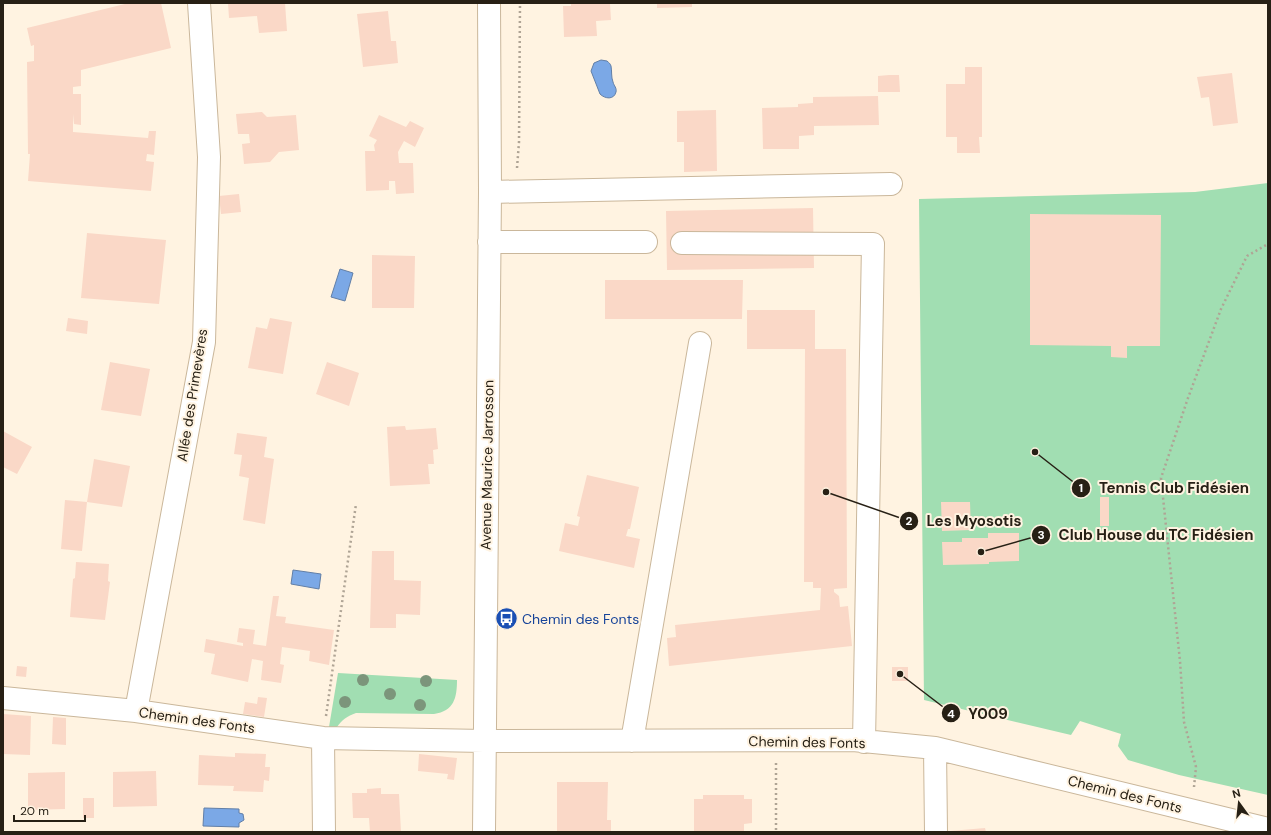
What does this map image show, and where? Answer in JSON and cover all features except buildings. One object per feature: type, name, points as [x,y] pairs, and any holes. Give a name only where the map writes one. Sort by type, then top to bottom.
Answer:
[{"type":"street","name":"Allée des Primevères","points":[[136,711],[204,342],[209,156],[199,3]]},
{"type":"street","name":"Avenue Maurice Jarrosson","points":[[484,832],[490,191],[489,3]]},
{"type":"street","points":[[490,191],[891,184]]},
{"type":"street","points":[[489,242],[646,242]]},
{"type":"street","points":[[682,243],[873,244],[864,742]]},
{"type":"street","points":[[632,741],[700,343]]},
{"type":"street","name":"Chemin des Fonts","points":[[3,698],[136,711],[323,738],[484,741],[864,742],[935,748],[1268,829]]},
{"type":"street","points":[[323,738],[324,832]]},
{"type":"street","points":[[935,748],[936,832]]},
{"type":"path","points":[[490,191],[511,180],[516,170],[519,142],[520,3]]},
{"type":"path","points":[[1192,810],[1196,767],[1184,722],[1179,653],[1161,478],[1188,398],[1221,310],[1247,256],[1268,244]]},
{"type":"path","points":[[323,738],[356,504]]},
{"type":"path","points":[[776,741],[776,832]]},
{"type":"green space","points":[[1268,183],[1268,795],[1179,775],[1128,760],[1118,746],[1121,734],[1080,721],[1071,735],[924,700],[919,199],[1195,192]]},
{"type":"green space","points":[[338,673],[457,680],[455,698],[450,707],[434,714],[356,713],[345,718],[337,727],[329,727]]},
{"type":"water","points":[[601,60],[607,61],[610,64],[612,80],[616,88],[615,95],[609,98],[600,94],[591,71],[594,63]]},
{"type":"water","points":[[340,269],[353,273],[345,301],[331,297]]},
{"type":"water","points":[[293,570],[321,574],[319,589],[291,584]]},
{"type":"water","points":[[204,808],[239,809],[239,813],[243,814],[244,820],[239,823],[239,827],[203,826]]},
{"type":"place","name":"Tennis Club Fidésien","points":[[1035,452]]},
{"type":"place","name":"Les Myosotis","points":[[826,492]]},
{"type":"place","name":"Club House du TC Fidésien","points":[[981,552]]},
{"type":"place","name":"Chemin des Fonts","points":[[506,619]]},
{"type":"place","name":"Y009","points":[[900,674]]}]
